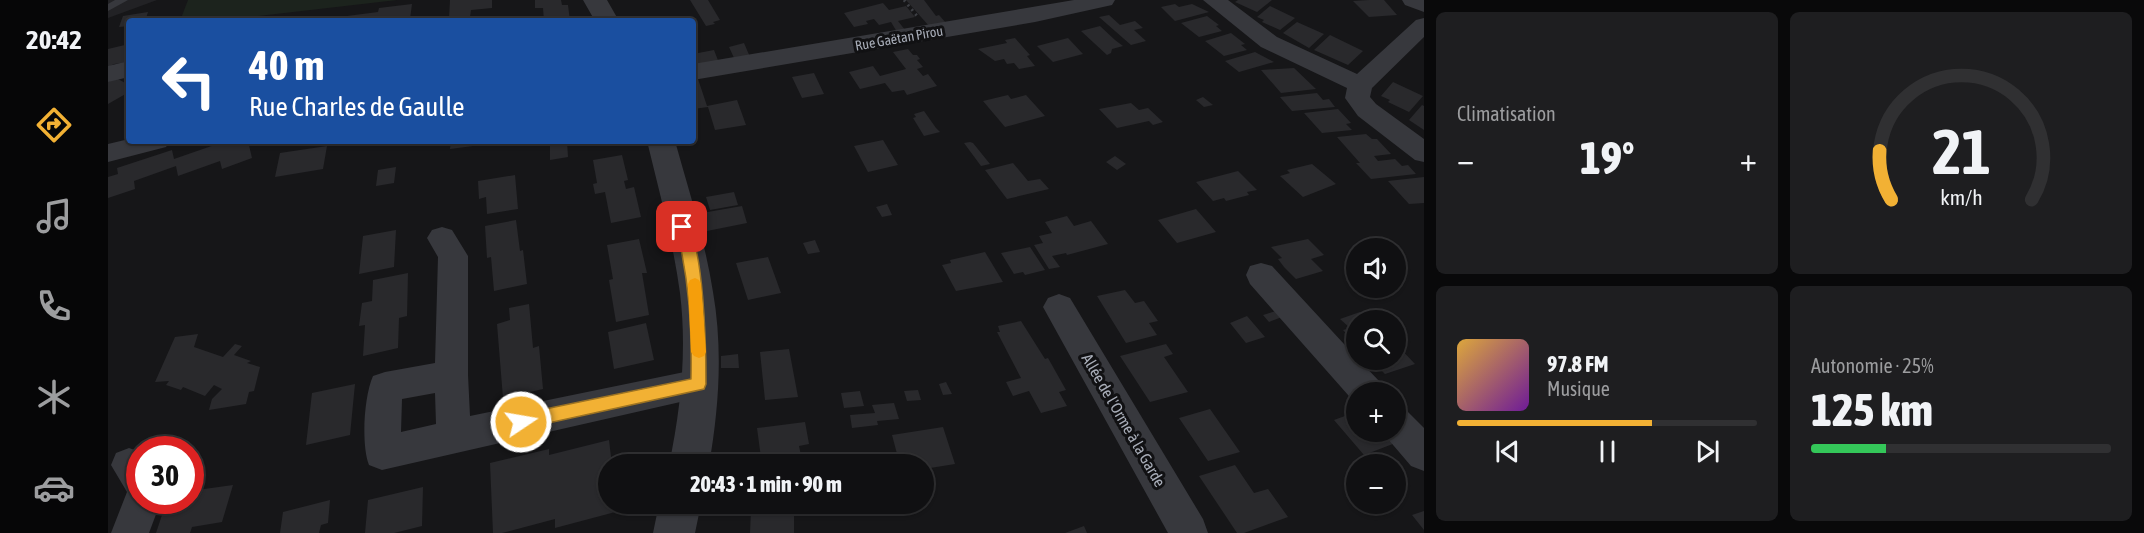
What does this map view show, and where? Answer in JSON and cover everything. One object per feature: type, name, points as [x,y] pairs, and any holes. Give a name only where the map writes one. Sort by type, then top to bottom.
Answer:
[{"type":"street","points":[[596,0],[605,18]]},
{"type":"street","name":"Rue Gaëtan Pirou","points":[[696,72],[1035,15],[1104,0]]},
{"type":"street","points":[[1214,0],[1269,42],[1360,85]]},
{"type":"street","points":[[1413,0],[1424,5]]},
{"type":"street","points":[[1422,29],[1360,85],[1358,98],[1367,110],[1424,153]]},
{"type":"street","points":[[108,74],[126,70]]},
{"type":"street","points":[[108,153],[146,144]]},
{"type":"street","points":[[662,144],[693,270],[699,324],[699,384],[691,454]]},
{"type":"street","points":[[442,238],[453,256],[454,436]]},
{"type":"street","points":[[1261,275],[1358,382]]},
{"type":"street","name":"Allée de l'Orme à la Garde","points":[[1059,307],[1189,533]]},
{"type":"street","points":[[452,375],[385,387],[382,453],[699,384]]},
{"type":"street","points":[[1406,434],[1424,454]]},
{"type":"street","points":[[130,533],[137,514]]},
{"type":"street","points":[[674,533],[678,514]]},
{"type":"lane","points":[[108,8],[123,0]]},
{"type":"shaded area","points":[[108,0],[157,0],[108,18]]},
{"type":"shaded area","points":[[188,0],[397,0],[241,18],[181,18]]},
{"type":"building","points":[[450,0],[492,0],[492,8],[471,10],[470,17],[449,18]]},
{"type":"building","points":[[535,0],[561,0],[562,5],[568,5],[570,18],[544,18],[543,8],[535,8]]},
{"type":"building","points":[[690,0],[708,0],[720,20],[706,26]]},
{"type":"building","points":[[906,0],[924,0],[936,16],[939,15],[946,23],[929,26]]},
{"type":"building","points":[[1238,0],[1272,0],[1257,12],[1235,2]]},
{"type":"building","points":[[1384,0],[1397,15],[1369,17],[1353,1]]},
{"type":"building","points":[[883,3],[889,10],[906,6],[915,17],[898,21],[905,30],[897,32],[891,22],[879,25],[874,19],[866,21],[868,24],[854,27],[844,13]]},
{"type":"building","points":[[412,4],[410,18],[347,18],[347,16],[378,12],[379,8]]},
{"type":"building","points":[[1175,4],[1179,7],[1192,4],[1209,12],[1175,21],[1161,7]]},
{"type":"building","points":[[1270,6],[1295,18],[1280,30],[1262,22],[1264,20],[1257,17]]},
{"type":"building","points":[[148,12],[146,18],[126,18],[126,26],[119,27],[123,16]]},
{"type":"building","points":[[1109,15],[1120,25],[1135,21],[1143,28],[1134,30],[1146,41],[1131,45],[1099,17]]},
{"type":"building","points":[[1207,16],[1219,25],[1216,26],[1222,31],[1199,37],[1181,23]]},
{"type":"building","points":[[1297,22],[1324,34],[1309,48],[1283,33]]},
{"type":"building","points":[[1100,26],[1123,46],[1112,49],[1107,55],[1081,31]]},
{"type":"building","points":[[1231,33],[1245,44],[1241,45],[1247,50],[1224,56],[1205,41]]},
{"type":"building","points":[[1330,35],[1363,51],[1348,65],[1314,50]]},
{"type":"building","points":[[1015,38],[1030,55],[1027,56],[1035,66],[1019,69],[1014,63],[1007,64],[1004,59],[995,61],[978,49],[1007,43],[1005,40]]},
{"type":"building","points":[[1068,38],[1083,54],[1053,62],[1037,46]]},
{"type":"building","points":[[744,43],[750,57],[735,60],[729,47]]},
{"type":"building","points":[[126,45],[126,62],[108,67],[108,49]]},
{"type":"building","points":[[908,49],[920,59],[917,60],[923,67],[917,69],[923,76],[928,74],[937,86],[907,95],[904,90],[892,92],[885,83],[860,89],[849,72],[873,66],[880,76],[906,69],[893,52]]},
{"type":"building","points":[[714,50],[719,63],[697,67],[696,53]]},
{"type":"building","points":[[1255,52],[1274,62],[1239,72],[1225,61]]},
{"type":"building","points":[[1294,68],[1316,89],[1281,93],[1261,70]]},
{"type":"building","points":[[814,73],[824,94],[802,98],[792,77]]},
{"type":"building","points":[[116,78],[126,83],[126,94],[108,104],[108,82]]},
{"type":"building","points":[[696,79],[698,79],[707,106],[737,100],[746,125],[715,130],[708,107],[696,109]]},
{"type":"building","points":[[1393,82],[1423,96],[1409,112],[1381,96]]},
{"type":"building","points":[[1317,93],[1323,100],[1329,99],[1335,107],[1292,111],[1280,97]]},
{"type":"building","points":[[1008,95],[1011,99],[1026,95],[1045,116],[1005,127],[983,101]]},
{"type":"building","points":[[1203,97],[1213,105],[1204,107],[1196,100]]},
{"type":"building","points":[[1131,103],[1139,110],[1148,108],[1163,122],[1153,125],[1149,121],[1117,128],[1099,109]]},
{"type":"building","points":[[1422,105],[1424,106],[1424,130],[1409,120]]},
{"type":"building","points":[[1338,109],[1351,123],[1346,124],[1352,130],[1322,133],[1304,113]]},
{"type":"building","points":[[924,111],[940,132],[924,136],[913,118],[916,117],[914,114]]},
{"type":"building","points":[[1366,134],[1372,139],[1377,139],[1391,154],[1374,156],[1378,161],[1395,159],[1402,166],[1408,165],[1416,174],[1371,179],[1337,137]]},
{"type":"building","points":[[883,140],[898,165],[868,172],[854,146]]},
{"type":"building","points":[[970,142],[990,164],[981,166],[964,143]]},
{"type":"building","points":[[217,144],[229,146],[249,144],[252,158],[222,169],[220,161],[178,176],[176,166],[134,181],[135,189],[108,198],[108,177],[118,174],[117,168],[172,150],[174,159]]},
{"type":"building","points":[[451,144],[476,144],[473,146],[450,149]]},
{"type":"building","points":[[550,144],[567,144],[568,157],[550,160]]},
{"type":"building","points":[[327,146],[323,169],[275,177],[280,153]]},
{"type":"building","points":[[622,155],[628,180],[624,181],[626,189],[634,187],[641,217],[611,223],[605,192],[595,194],[593,184],[597,183],[593,160]]},
{"type":"building","points":[[1115,156],[1126,164],[1117,170],[1106,162]]},
{"type":"building","points":[[1013,163],[1028,181],[1040,179],[1049,189],[1007,199],[985,170]]},
{"type":"building","points":[[1312,164],[1336,184],[1303,197],[1280,176],[1290,173],[1287,170]]},
{"type":"building","points":[[396,167],[394,183],[376,186],[378,170]]},
{"type":"building","points":[[1238,171],[1257,190],[1247,192],[1249,195],[1226,201],[1224,198],[1213,201],[1196,182]]},
{"type":"building","points":[[515,175],[518,209],[487,214],[486,197],[479,199],[478,181]]},
{"type":"building","points":[[1424,177],[1424,203],[1409,204],[1388,181]]},
{"type":"building","points":[[734,192],[738,205],[710,210],[706,197]]},
{"type":"building","points":[[887,204],[892,215],[882,217],[876,207]]},
{"type":"building","points":[[742,206],[747,223],[707,231],[702,213]]},
{"type":"building","points":[[1196,209],[1216,232],[1177,243],[1158,220]]},
{"type":"building","points":[[1067,216],[1074,226],[1091,221],[1108,244],[1067,255],[1066,253],[1052,256],[1060,267],[1049,269],[1034,245],[1043,243],[1039,236],[1052,233],[1045,222]]},
{"type":"building","points":[[516,220],[520,251],[523,250],[527,284],[494,291],[491,257],[487,258],[485,226]]},
{"type":"building","points":[[396,230],[394,267],[359,274],[363,236]]},
{"type":"building","points":[[639,239],[647,273],[642,273],[649,315],[616,322],[609,280],[613,279],[607,245]]},
{"type":"building","points":[[1308,239],[1324,255],[1311,259],[1323,271],[1296,279],[1284,267],[1278,259],[1282,258],[1271,247]]},
{"type":"building","points":[[815,240],[820,252],[808,254],[803,243]]},
{"type":"building","points":[[1030,247],[1045,270],[1025,275],[1023,272],[1014,274],[1001,253]]},
{"type":"building","points":[[985,252],[1003,282],[956,291],[942,265],[951,263],[950,260]]},
{"type":"building","points":[[768,257],[781,293],[748,300],[736,263]]},
{"type":"building","points":[[408,273],[407,316],[399,318],[398,348],[363,356],[365,325],[359,326],[362,303],[372,301],[373,280]]},
{"type":"building","points":[[1125,290],[1135,303],[1144,301],[1158,321],[1149,323],[1157,335],[1126,343],[1097,296]]},
{"type":"building","points":[[529,304],[533,348],[539,346],[543,389],[503,398],[497,324],[510,320],[509,308]]},
{"type":"building","points":[[1276,311],[1282,317],[1269,322],[1263,315]]},
{"type":"building","points":[[1247,316],[1265,337],[1246,343],[1230,323]]},
{"type":"building","points":[[1021,321],[1045,359],[1048,358],[1066,390],[1059,392],[1067,406],[1041,413],[1029,391],[1013,396],[1006,382],[1021,378],[997,332],[1000,332],[998,326]]},
{"type":"building","points":[[646,323],[654,360],[614,369],[608,332]]},
{"type":"building","points":[[198,334],[194,347],[223,357],[235,344],[242,346],[234,355],[251,361],[247,363],[260,367],[254,391],[249,392],[246,404],[209,410],[212,399],[222,389],[214,385],[205,396],[183,387],[181,390],[166,385],[169,381],[155,382],[175,337]]},
{"type":"building","points":[[1166,344],[1173,354],[1164,357],[1188,392],[1150,402],[1120,356]]},
{"type":"building","points":[[789,349],[798,397],[765,400],[760,352]]},
{"type":"building","points":[[738,354],[739,368],[721,368],[721,356]]},
{"type":"building","points":[[1406,355],[1415,364],[1406,367]]},
{"type":"building","points":[[1381,370],[1397,370],[1385,374]]},
{"type":"building","points":[[946,382],[952,394],[943,395],[939,384]]},
{"type":"building","points":[[355,384],[350,435],[306,445],[312,393]]},
{"type":"building","points":[[918,390],[921,400],[907,401],[904,391]]},
{"type":"building","points":[[860,391],[864,406],[844,408],[841,393]]},
{"type":"building","points":[[894,403],[899,419],[877,421],[878,425],[852,428],[850,415],[875,413],[872,405]]},
{"type":"building","points":[[1210,409],[1240,452],[1208,461],[1179,418]]},
{"type":"building","points":[[1346,416],[1346,434],[1334,420]]},
{"type":"building","points":[[805,422],[809,444],[799,446],[801,454],[761,454],[757,428]]},
{"type":"building","points":[[943,427],[955,464],[934,467],[934,454],[897,454],[892,435]]},
{"type":"building","points":[[609,440],[611,454],[598,454],[598,514],[608,514],[555,528],[555,519],[502,533],[493,533],[490,463],[549,449],[549,455]]},
{"type":"building","points":[[1353,442],[1398,442],[1367,454],[1363,454]]},
{"type":"building","points":[[1235,465],[1254,493],[1268,489],[1288,517],[1244,533],[1237,533],[1199,476]]},
{"type":"building","points":[[233,485],[222,522],[192,527],[190,533],[156,533],[162,514],[204,514],[204,489]]},
{"type":"building","points":[[423,487],[422,526],[394,533],[365,533],[368,500]]},
{"type":"building","points":[[330,500],[328,523],[321,525],[319,533],[280,533],[283,512]]},
{"type":"building","points":[[1424,511],[1424,530],[1412,515]]},
{"type":"building","points":[[751,514],[794,514],[794,533],[750,533]]},
{"type":"building","points":[[1084,526],[1087,533],[1065,533]]},
{"type":"slow traffic","points":[[695,284],[699,352]]},
{"type":"route","points":[[521,422],[699,384],[699,324],[693,270],[682,227]]}]
